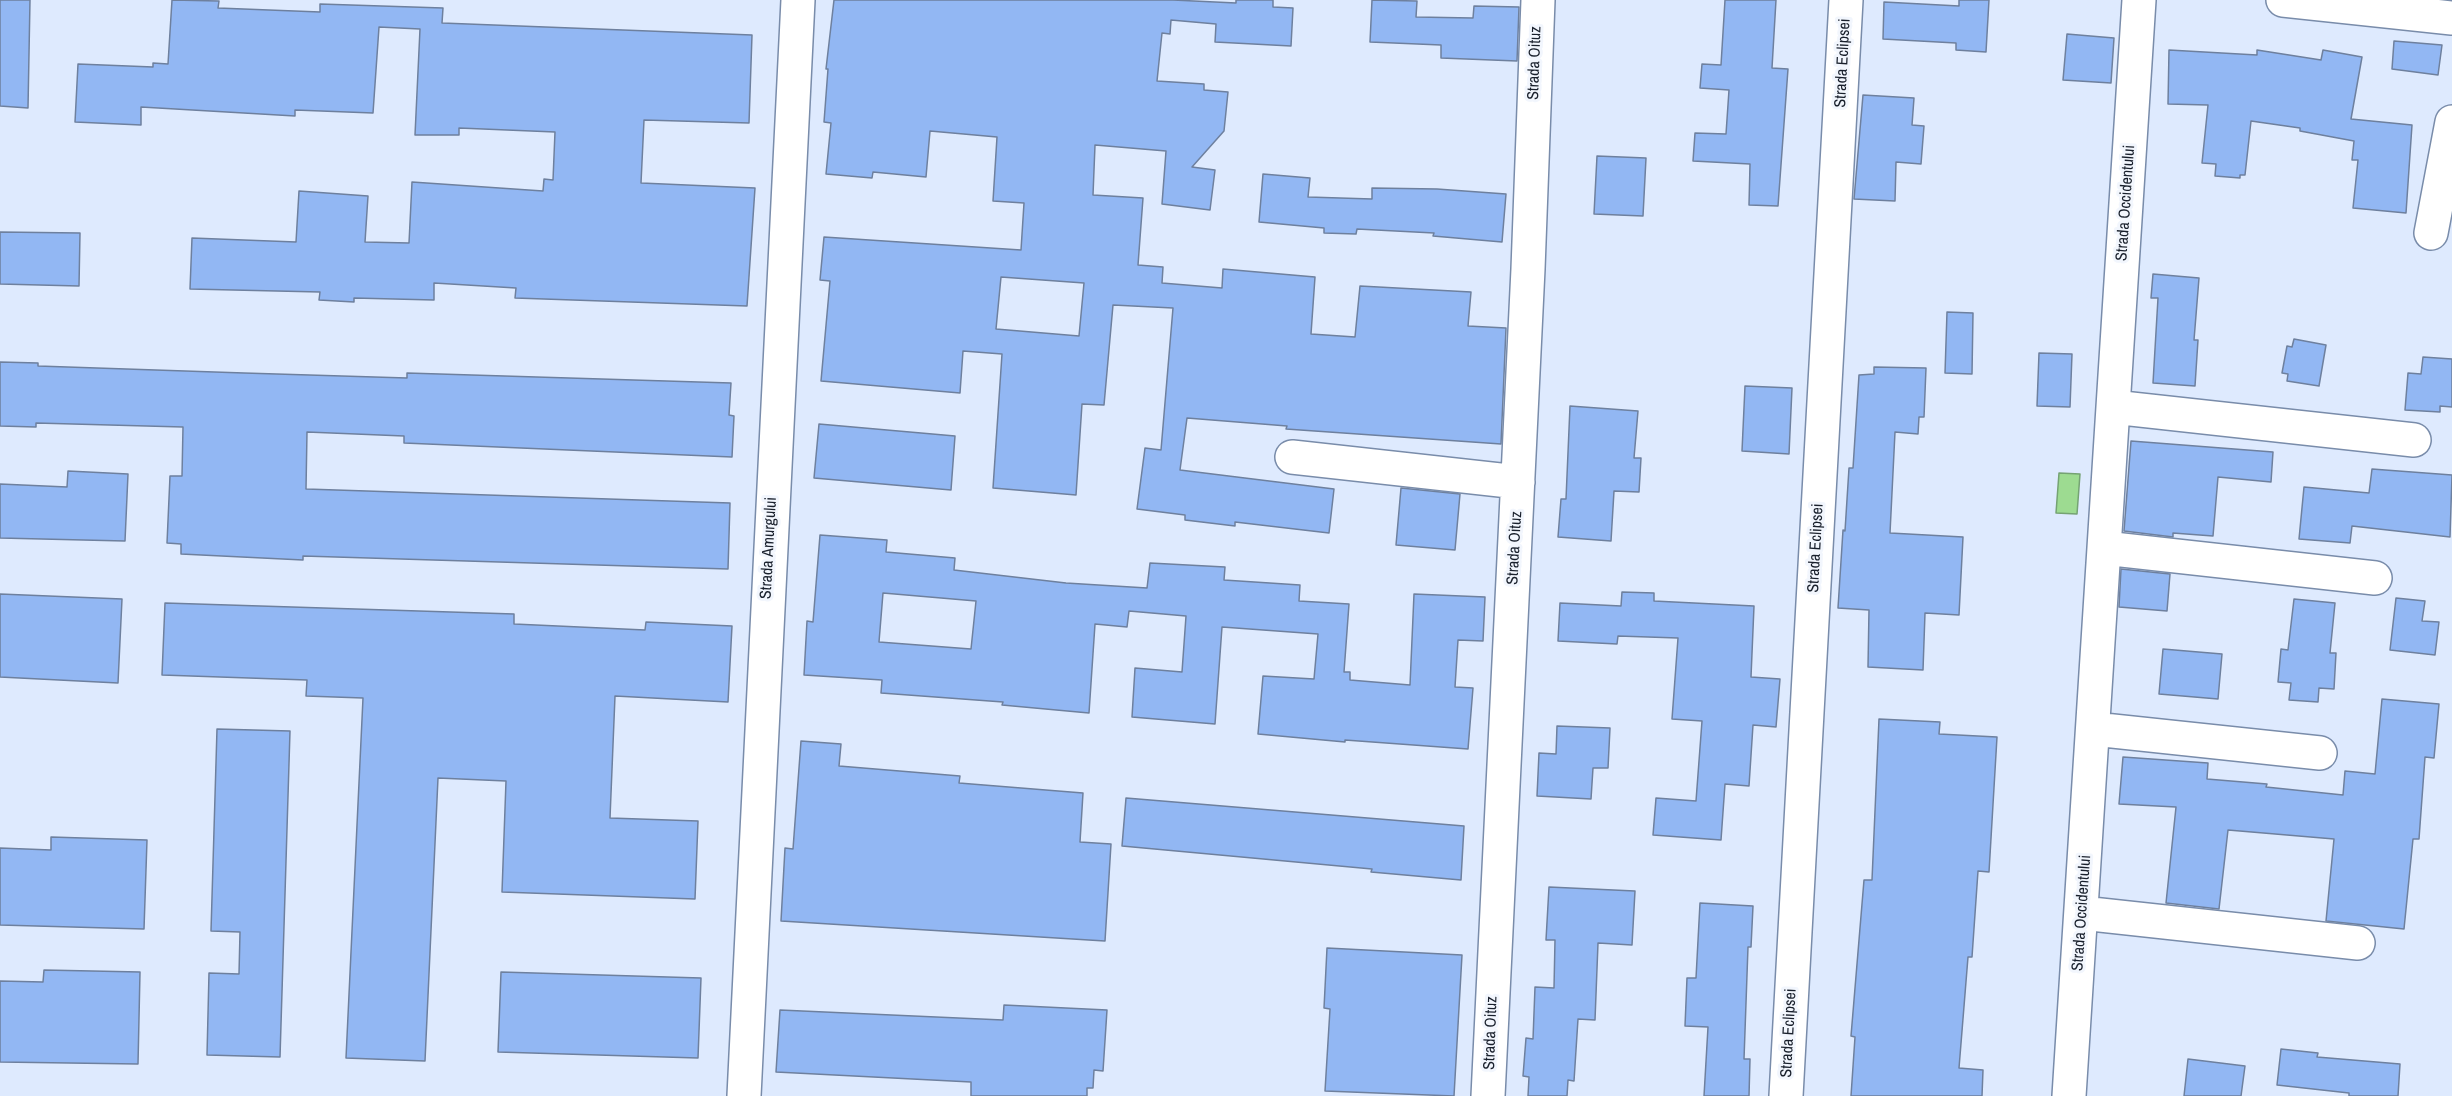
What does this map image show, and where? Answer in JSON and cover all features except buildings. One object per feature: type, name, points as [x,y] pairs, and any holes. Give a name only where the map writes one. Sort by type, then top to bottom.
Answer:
[{"type":"street","name":"Strada Amurgului","points":[[744,1096],[798,0]]},
{"type":"street","name":"Strada Oituz","points":[[1488,1096],[1518,482],[1538,0]]},
{"type":"street","name":"Strada Eclipsei","points":[[1786,1096],[1846,0]]},
{"type":"street","name":"Strada Occidentului","points":[[2069,1096],[2139,0]]},
{"type":"street","points":[[2283,0],[2357,4],[2452,18]]},
{"type":"street","points":[[2431,232],[2452,122]]},
{"type":"street","points":[[2113,407],[2415,440]]},
{"type":"street","points":[[1292,457],[1518,482]]},
{"type":"street","points":[[2104,548],[2375,578]]},
{"type":"street","points":[[2094,729],[2320,753]]},
{"type":"street","points":[[2082,913],[2358,944]]},
{"type":"shaded area","points":[[2059,473],[2080,474],[2077,514],[2056,513]]}]
